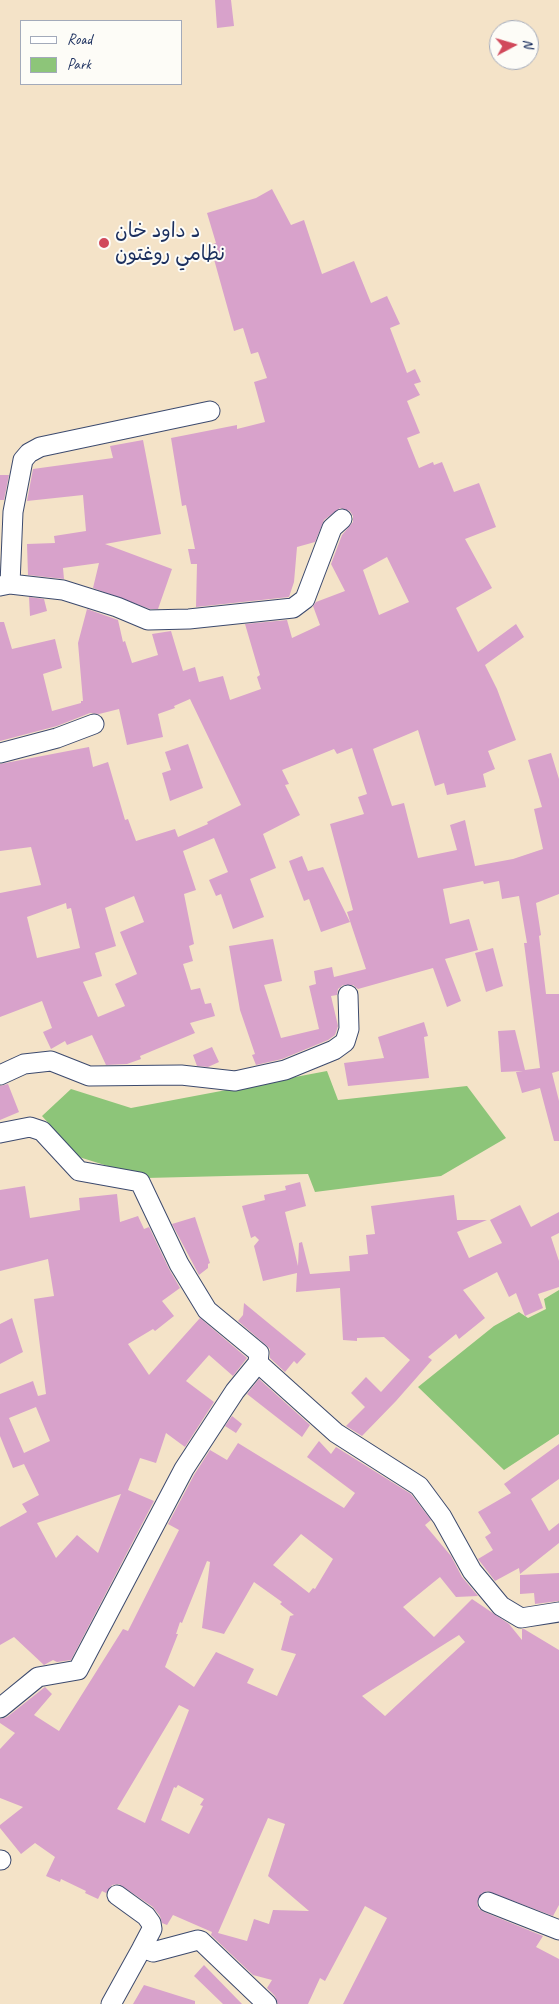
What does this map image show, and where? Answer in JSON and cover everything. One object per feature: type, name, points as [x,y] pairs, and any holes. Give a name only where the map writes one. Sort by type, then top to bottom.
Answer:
[{"type":"street","points":[[210,411],[40,447],[29,453],[23,460],[13,512],[5,585],[63,590],[117,607],[148,620],[189,620],[293,608],[304,599],[332,528],[342,519]]},
{"type":"street","points":[[0,753],[57,738],[94,724]]},
{"type":"street","points":[[0,1076],[24,1064],[51,1061],[89,1076],[181,1075],[235,1080],[285,1070],[334,1050],[345,1042],[349,1029],[348,995]]},
{"type":"street","points":[[0,1133],[30,1127],[42,1131],[79,1171],[140,1182],[179,1264],[207,1310],[259,1353],[258,1363],[235,1392],[184,1469],[78,1670],[38,1676],[0,1708]]},
{"type":"street","points":[[258,1363],[336,1433],[419,1486],[442,1517],[472,1571],[501,1606],[521,1618],[559,1612]]},
{"type":"street","points":[[111,2004],[152,1929],[151,1923],[146,1916],[118,1895]]},
{"type":"street","points":[[488,1902],[559,1930]]},
{"type":"street","points":[[142,1948],[153,1952],[186,1942],[202,1941],[267,2004]]},
{"type":"green space","points":[[327,1071],[338,1100],[467,1086],[506,1138],[441,1176],[315,1192],[308,1174],[146,1178],[79,1157],[42,1116],[71,1089],[131,1108]]},
{"type":"green space","points":[[559,1290],[559,1434],[504,1470],[418,1387],[494,1326],[519,1312],[528,1318],[546,1309],[544,1299]]},
{"type":"building","points":[[215,0],[231,0],[234,26],[217,28]]},
{"type":"building","points":[[272,189],[291,225],[304,220],[322,274],[354,261],[371,303],[387,296],[400,324],[390,328],[407,373],[415,369],[421,382],[414,384],[420,395],[407,401],[420,433],[407,438],[419,468],[433,462],[434,465],[442,462],[454,492],[479,483],[496,527],[465,539],[492,588],[456,608],[478,652],[516,624],[524,637],[485,665],[497,689],[516,740],[488,751],[495,769],[483,774],[486,787],[447,795],[444,783],[435,786],[418,730],[373,749],[392,806],[404,803],[418,858],[457,850],[450,825],[465,820],[475,866],[513,859],[543,849],[534,809],[542,807],[528,760],[551,753],[559,779],[559,894],[536,903],[546,994],[559,994],[559,1071],[552,1073],[559,1101],[559,1141],[554,1141],[540,1088],[522,1093],[516,1072],[523,1071],[501,1072],[498,1031],[515,1030],[525,1070],[540,1068],[524,943],[527,943],[519,896],[502,899],[499,881],[484,884],[483,881],[443,889],[450,924],[469,919],[478,950],[445,959],[461,1001],[447,1007],[433,968],[358,989],[353,985],[343,985],[338,989],[337,995],[331,996],[338,1026],[335,1035],[328,1040],[282,1059],[256,1065],[252,1055],[255,1054],[240,1010],[229,946],[273,939],[282,981],[264,985],[281,1038],[319,1029],[309,986],[316,984],[314,971],[332,967],[334,977],[366,969],[347,912],[353,910],[330,824],[364,814],[358,797],[367,794],[352,748],[337,754],[334,749],[282,770],[289,784],[285,785],[300,815],[263,834],[276,868],[250,879],[264,917],[233,929],[221,894],[216,896],[209,880],[228,872],[214,838],[183,851],[196,890],[184,894],[194,944],[189,946],[193,961],[183,964],[191,990],[200,988],[205,1004],[211,1003],[215,1016],[190,1023],[195,1033],[140,1056],[141,1059],[127,1064],[106,1065],[92,1035],[67,1045],[65,1041],[51,1049],[43,1032],[52,1028],[42,1001],[0,1017],[0,893],[41,885],[31,847],[0,851],[0,764],[89,747],[93,767],[108,762],[125,820],[128,819],[136,841],[175,829],[178,837],[208,824],[207,822],[241,805],[190,699],[174,706],[175,708],[158,714],[163,737],[127,745],[119,709],[99,714],[90,713],[57,726],[0,741],[0,622],[4,622],[12,649],[55,639],[62,668],[43,674],[52,711],[83,701],[78,643],[87,609],[118,620],[123,642],[125,641],[132,663],[158,655],[152,634],[171,631],[183,671],[195,667],[199,682],[223,676],[230,700],[261,689],[257,677],[260,675],[245,624],[287,620],[292,638],[320,625],[313,606],[316,602],[345,591],[331,564],[342,535],[353,522],[353,516],[350,511],[340,508],[324,520],[315,542],[297,547],[294,582],[289,597],[196,607],[197,564],[191,564],[188,549],[195,549],[186,505],[182,506],[171,438],[237,425],[237,429],[265,422],[254,382],[267,378],[258,352],[251,354],[243,328],[234,331],[210,245],[216,243],[207,213],[256,198]],"holes":[[[387,557],[409,602],[379,615],[363,570]],[[134,896],[144,922],[120,932],[137,974],[115,984],[125,1006],[98,1017],[83,982],[102,976],[95,953],[116,946],[105,908]],[[66,903],[67,909],[71,908],[80,948],[37,958],[27,917]]]},
{"type":"building","points":[[143,440],[161,534],[105,544],[172,569],[158,609],[150,609],[93,588],[99,563],[63,568],[64,579],[28,575],[27,544],[55,543],[54,536],[86,531],[83,495],[27,501],[33,469],[113,458],[110,446]]},
{"type":"building","points":[[0,475],[9,475],[4,500],[0,500]]},
{"type":"building","points":[[29,597],[44,599],[47,611],[30,616]]},
{"type":"building","points":[[188,744],[203,788],[170,801],[162,773],[171,770],[165,752]]},
{"type":"building","points":[[302,856],[308,871],[323,867],[350,922],[321,932],[309,899],[304,901],[289,861]]},
{"type":"building","points":[[493,948],[503,986],[486,992],[475,953]]},
{"type":"building","points":[[424,1022],[428,1036],[424,1037],[429,1078],[348,1086],[344,1063],[384,1058],[378,1037]]},
{"type":"building","points":[[212,1047],[219,1062],[208,1067],[197,1066],[193,1055]]},
{"type":"building","points":[[8,1084],[19,1112],[0,1120],[0,1086]]},
{"type":"building","points":[[300,1182],[306,1206],[285,1212],[298,1266],[299,1243],[302,1242],[310,1274],[350,1271],[349,1256],[368,1254],[366,1235],[375,1234],[371,1206],[454,1195],[457,1220],[487,1220],[457,1232],[469,1258],[502,1243],[490,1220],[520,1205],[531,1227],[559,1212],[559,1233],[551,1237],[559,1261],[559,1287],[538,1294],[543,1308],[525,1316],[516,1293],[509,1297],[497,1272],[463,1290],[485,1318],[459,1339],[456,1334],[428,1357],[432,1360],[362,1436],[346,1426],[365,1407],[351,1393],[366,1377],[381,1392],[410,1360],[384,1337],[357,1338],[357,1341],[343,1340],[340,1288],[296,1292],[297,1273],[263,1281],[254,1246],[259,1240],[255,1236],[251,1238],[242,1206],[265,1200],[264,1195],[286,1190],[285,1186]]},
{"type":"building","points":[[25,1186],[30,1218],[80,1210],[79,1198],[117,1194],[120,1222],[138,1216],[144,1229],[149,1227],[180,1288],[162,1301],[174,1316],[155,1331],[153,1329],[128,1344],[149,1375],[200,1318],[247,1358],[233,1376],[209,1355],[186,1381],[214,1402],[185,1447],[166,1433],[156,1463],[140,1458],[128,1490],[154,1501],[71,1660],[57,1662],[53,1660],[44,1665],[14,1637],[0,1645],[0,1527],[27,1512],[22,1504],[39,1495],[24,1464],[13,1468],[0,1436],[0,1394],[33,1381],[38,1396],[46,1394],[34,1299],[54,1296],[48,1259],[0,1271],[0,1190]],"holes":[[[36,1407],[50,1441],[24,1453],[9,1418]],[[121,1494],[98,1553],[77,1535],[56,1558],[37,1523]]]},
{"type":"building","points":[[195,1217],[210,1263],[208,1268],[199,1275],[172,1224]]},
{"type":"building","points":[[244,1303],[306,1354],[297,1364],[294,1361],[285,1372],[270,1358],[270,1349],[238,1321],[243,1315]]},
{"type":"building","points":[[12,1318],[23,1352],[0,1364],[0,1324]]},
{"type":"building","points":[[259,1379],[310,1425],[302,1437],[247,1394]]},
{"type":"building","points":[[232,1416],[242,1424],[236,1433],[225,1426]]},
{"type":"building","points":[[319,1441],[331,1454],[336,1447],[411,1494],[431,1520],[425,1525],[451,1556],[462,1577],[478,1596],[456,1597],[440,1577],[403,1607],[434,1637],[472,1599],[509,1624],[522,1640],[522,1629],[524,1629],[559,1650],[559,1905],[553,1916],[487,1891],[481,1894],[477,1903],[479,1909],[484,1912],[543,1936],[536,1947],[559,1959],[559,2004],[343,2004],[387,1918],[365,1906],[325,1981],[320,1978],[308,2004],[278,2004],[275,1996],[267,1988],[272,1980],[253,1975],[211,1935],[212,1932],[173,1915],[167,1925],[162,1923],[160,1916],[153,1907],[119,1884],[112,1885],[106,1893],[102,1891],[98,1899],[61,1879],[60,1882],[46,1876],[55,1857],[35,1843],[21,1854],[0,1828],[0,1825],[23,1807],[0,1798],[0,1749],[15,1733],[0,1723],[0,1719],[7,1717],[45,1687],[52,1694],[34,1715],[59,1731],[123,1629],[128,1631],[179,1530],[168,1524],[194,1475],[210,1450],[227,1460],[238,1443],[344,1508],[355,1493],[307,1457]],"holes":[[[301,1534],[333,1559],[315,1589],[313,1588],[309,1593],[273,1565]],[[207,1561],[210,1562],[202,1628],[224,1634],[254,1582],[282,1602],[280,1604],[294,1615],[290,1616],[281,1650],[296,1654],[277,1696],[247,1683],[254,1669],[216,1652],[194,1687],[165,1667],[178,1634],[176,1634],[180,1622],[182,1623]],[[459,1635],[465,1642],[385,1716],[362,1696]],[[179,1705],[189,1710],[145,1823],[117,1809]],[[178,1785],[204,1799],[200,1805],[203,1806],[189,1834],[161,1820],[174,1787],[176,1788]],[[268,1818],[285,1824],[268,1876],[309,1911],[273,1910],[269,1924],[254,1919],[247,1941],[218,1933]]]},
{"type":"building","points":[[559,1444],[559,1479],[531,1499],[549,1531],[559,1523],[559,1543],[520,1574],[519,1568],[495,1581],[478,1559],[493,1550],[485,1537],[491,1533],[478,1512],[511,1493],[504,1484]]},
{"type":"building","points":[[559,1573],[559,1601],[535,1604],[534,1593],[520,1594],[520,1575]]},
{"type":"building","points":[[204,1965],[242,2004],[223,2004],[194,1976]]},
{"type":"building","points":[[144,1985],[195,2001],[195,2004],[133,2004]]},
{"type":"place","name":"د داود خان نظامي روغتون","points":[[104,243]]}]
